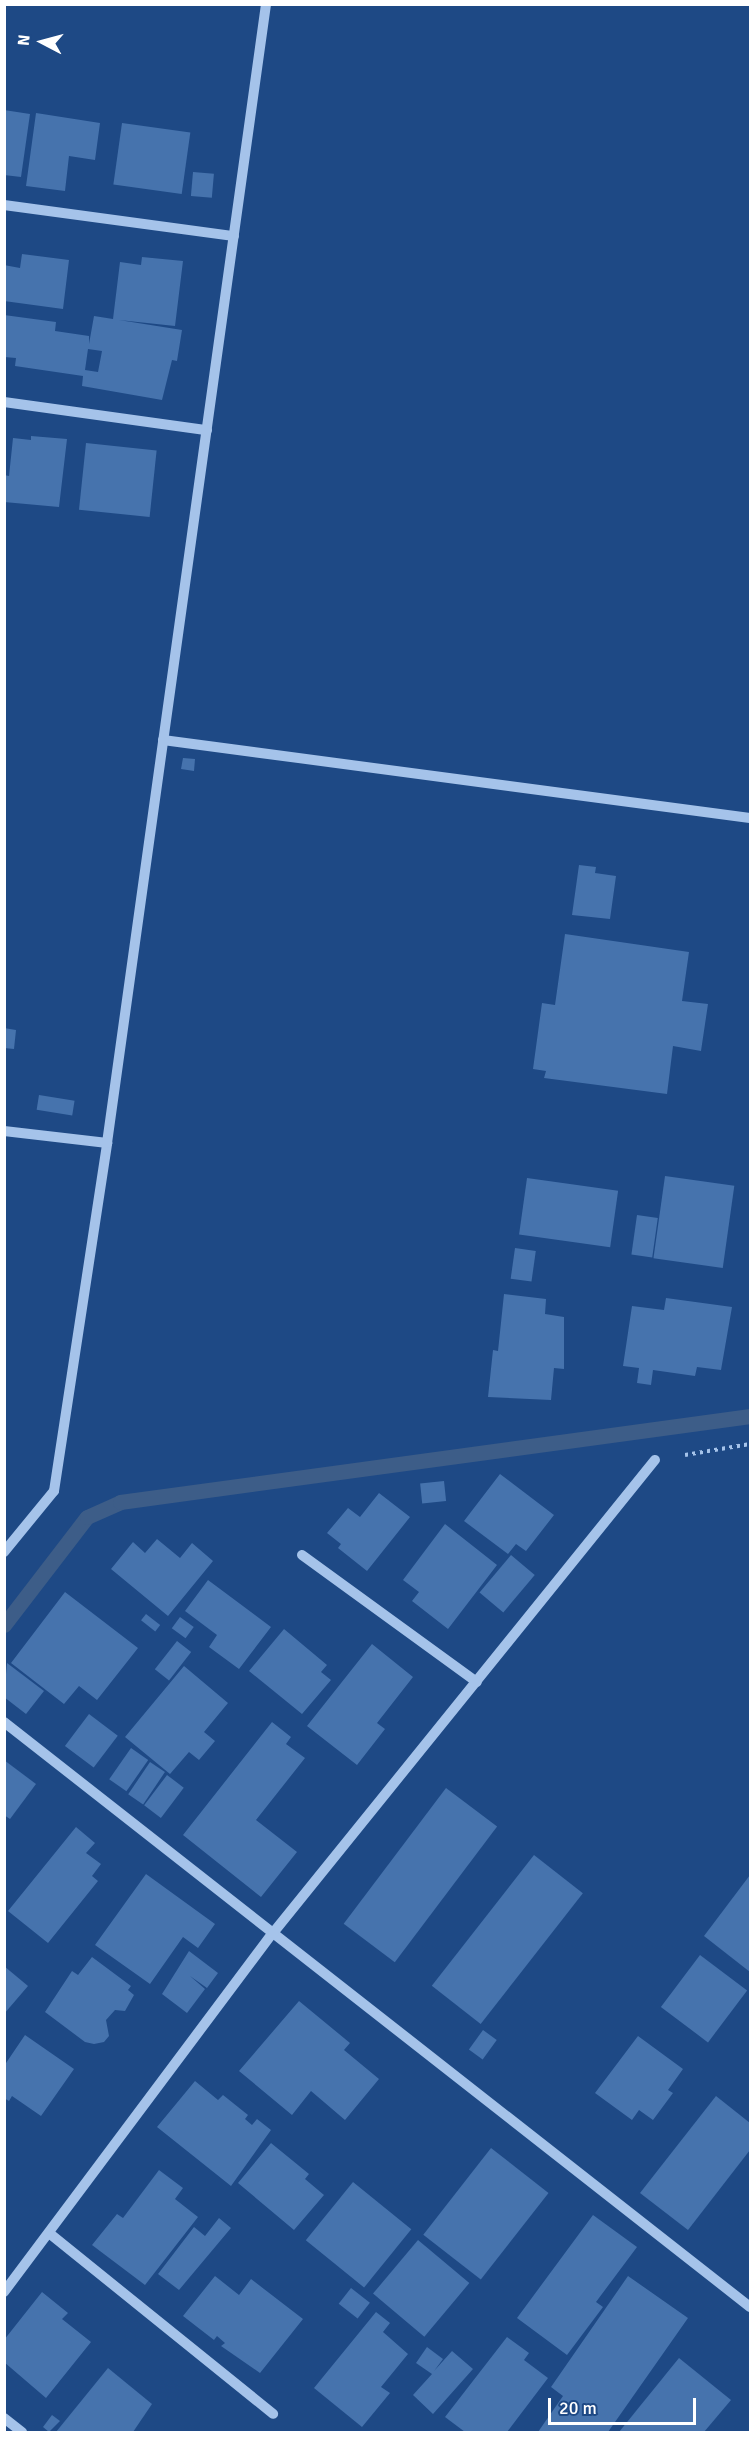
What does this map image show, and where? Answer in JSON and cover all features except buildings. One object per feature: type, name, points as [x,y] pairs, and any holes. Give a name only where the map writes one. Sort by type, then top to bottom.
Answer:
[{"type":"street","points":[[4,1552],[54,1491],[107,1143],[266,4]]},
{"type":"street","points":[[4,205],[234,236]]},
{"type":"street","points":[[4,402],[207,430]]},
{"type":"street","points":[[163,740],[750,818]]},
{"type":"street","points":[[4,1131],[107,1143]]},
{"type":"street","points":[[4,2292],[273,1932],[655,1460]]},
{"type":"street","points":[[302,1555],[477,1682]]},
{"type":"street","points":[[4,1722],[750,2307]]},
{"type":"street","points":[[49,2233],[273,2414]]},
{"type":"street","points":[[4,2418],[22,2433]]},
{"type":"path","points":[[655,1460],[750,1444]]},
{"type":"waterway","points":[[4,1625],[87,1517],[120,1502],[750,1416]]}]
